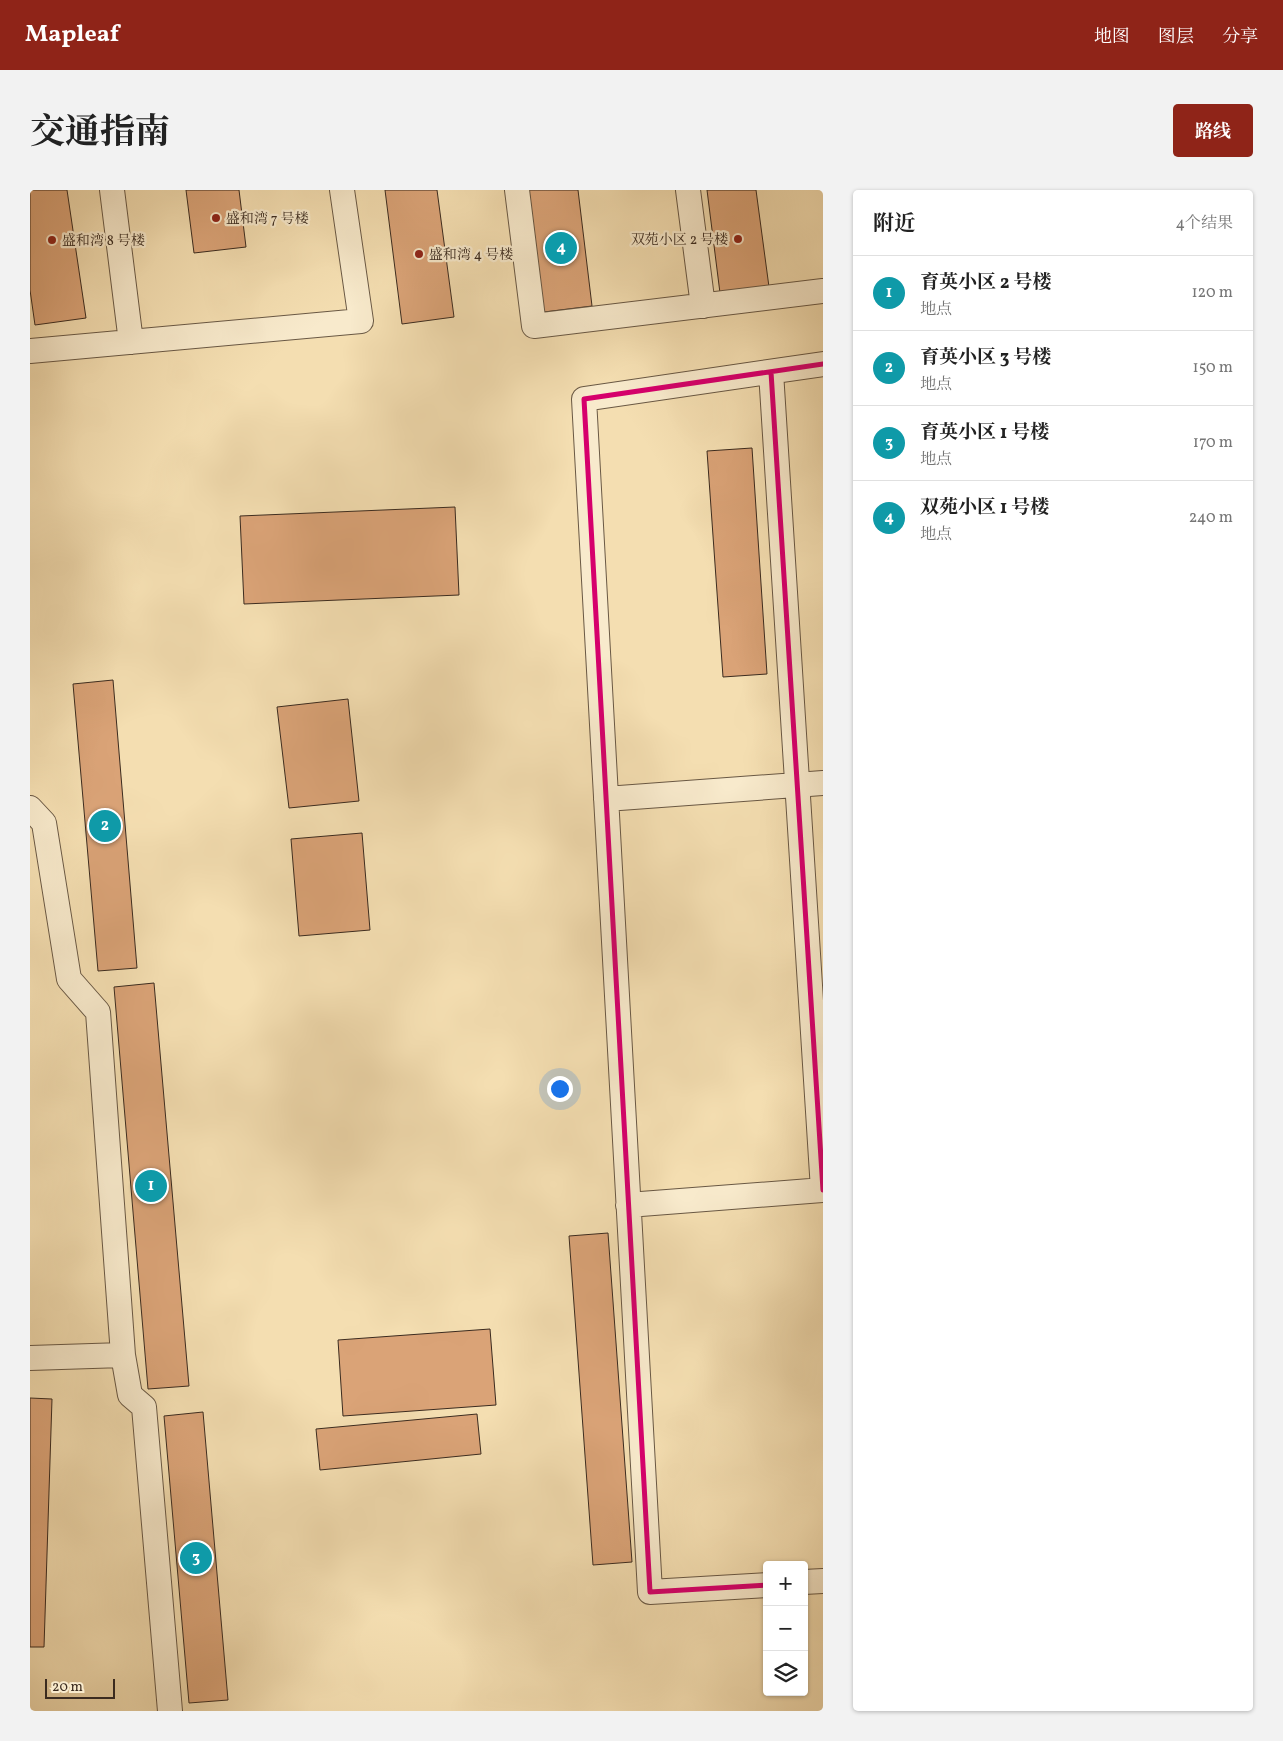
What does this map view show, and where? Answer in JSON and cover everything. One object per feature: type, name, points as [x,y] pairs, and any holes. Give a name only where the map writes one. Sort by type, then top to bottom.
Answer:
[{"type":"street","points":[[112,190],[131,342]]},
{"type":"street","points":[[30,351],[360,321],[342,190]]},
{"type":"street","points":[[517,190],[534,326],[823,291]]},
{"type":"street","points":[[688,190],[702,306]]},
{"type":"street","points":[[763,1585],[650,1592],[584,399],[823,364]]},
{"type":"street","points":[[628,1205],[823,1190],[771,372]]},
{"type":"street","points":[[606,799],[823,783]]},
{"type":"street","points":[[30,808],[44,823],[70,980],[98,1012],[123,1355],[130,1395],[144,1407],[170,1711]]},
{"type":"street","points":[[30,1358],[123,1355]]},
{"type":"street","points":[[808,1582],[823,1581]]},
{"type":"building","name":"盛和湾 8 号楼","points":[[30,190],[67,190],[86,318],[35,325],[30,290]]},
{"type":"building","name":"盛和湾 7 号楼","points":[[186,190],[239,190],[246,247],[194,253]]},
{"type":"building","name":"盛和湾 4 号楼","points":[[385,190],[437,190],[454,317],[402,324]]},
{"type":"building","points":[[529,190],[578,190],[592,306],[544,312]]},
{"type":"building","name":"双苑小区 2 号楼","points":[[707,190],[756,190],[769,287],[720,293]]},
{"type":"building","points":[[752,448],[767,674],[723,677],[707,451]]},
{"type":"building","points":[[455,507],[459,595],[244,604],[240,516]]},
{"type":"building","points":[[113,680],[137,968],[98,971],[73,684]]},
{"type":"building","points":[[348,699],[359,801],[289,808],[277,707]]},
{"type":"building","points":[[362,833],[370,930],[299,936],[291,839]]},
{"type":"building","points":[[154,983],[189,1386],[148,1389],[114,987]]},
{"type":"building","points":[[608,1233],[632,1562],[593,1565],[569,1236]]},
{"type":"building","points":[[490,1329],[496,1405],[343,1416],[338,1340]]},
{"type":"building","points":[[30,1398],[52,1399],[44,1647],[30,1647]]},
{"type":"building","points":[[203,1412],[228,1700],[189,1703],[164,1416]]},
{"type":"building","points":[[477,1414],[481,1454],[320,1470],[316,1429]]},
{"type":"cycle path","points":[[763,1585],[650,1592],[584,399],[823,364]]},
{"type":"cycle path","points":[[771,372],[823,1190]]},
{"type":"place","name":"盛和湾 7 号楼","points":[[216,218]]},
{"type":"place","name":"双苑小区 2 号楼","points":[[738,239]]},
{"type":"place","name":"盛和湾 8 号楼","points":[[52,240]]},
{"type":"place","name":"双苑小区 1 号楼","points":[[561,248]]},
{"type":"place","name":"盛和湾 4 号楼","points":[[419,254]]},
{"type":"place","name":"育英小区 3 号楼","points":[[105,826]]},
{"type":"place","name":"育英小区 2 号楼","points":[[151,1186]]},
{"type":"place","name":"育英小区 1 号楼","points":[[196,1558]]}]
